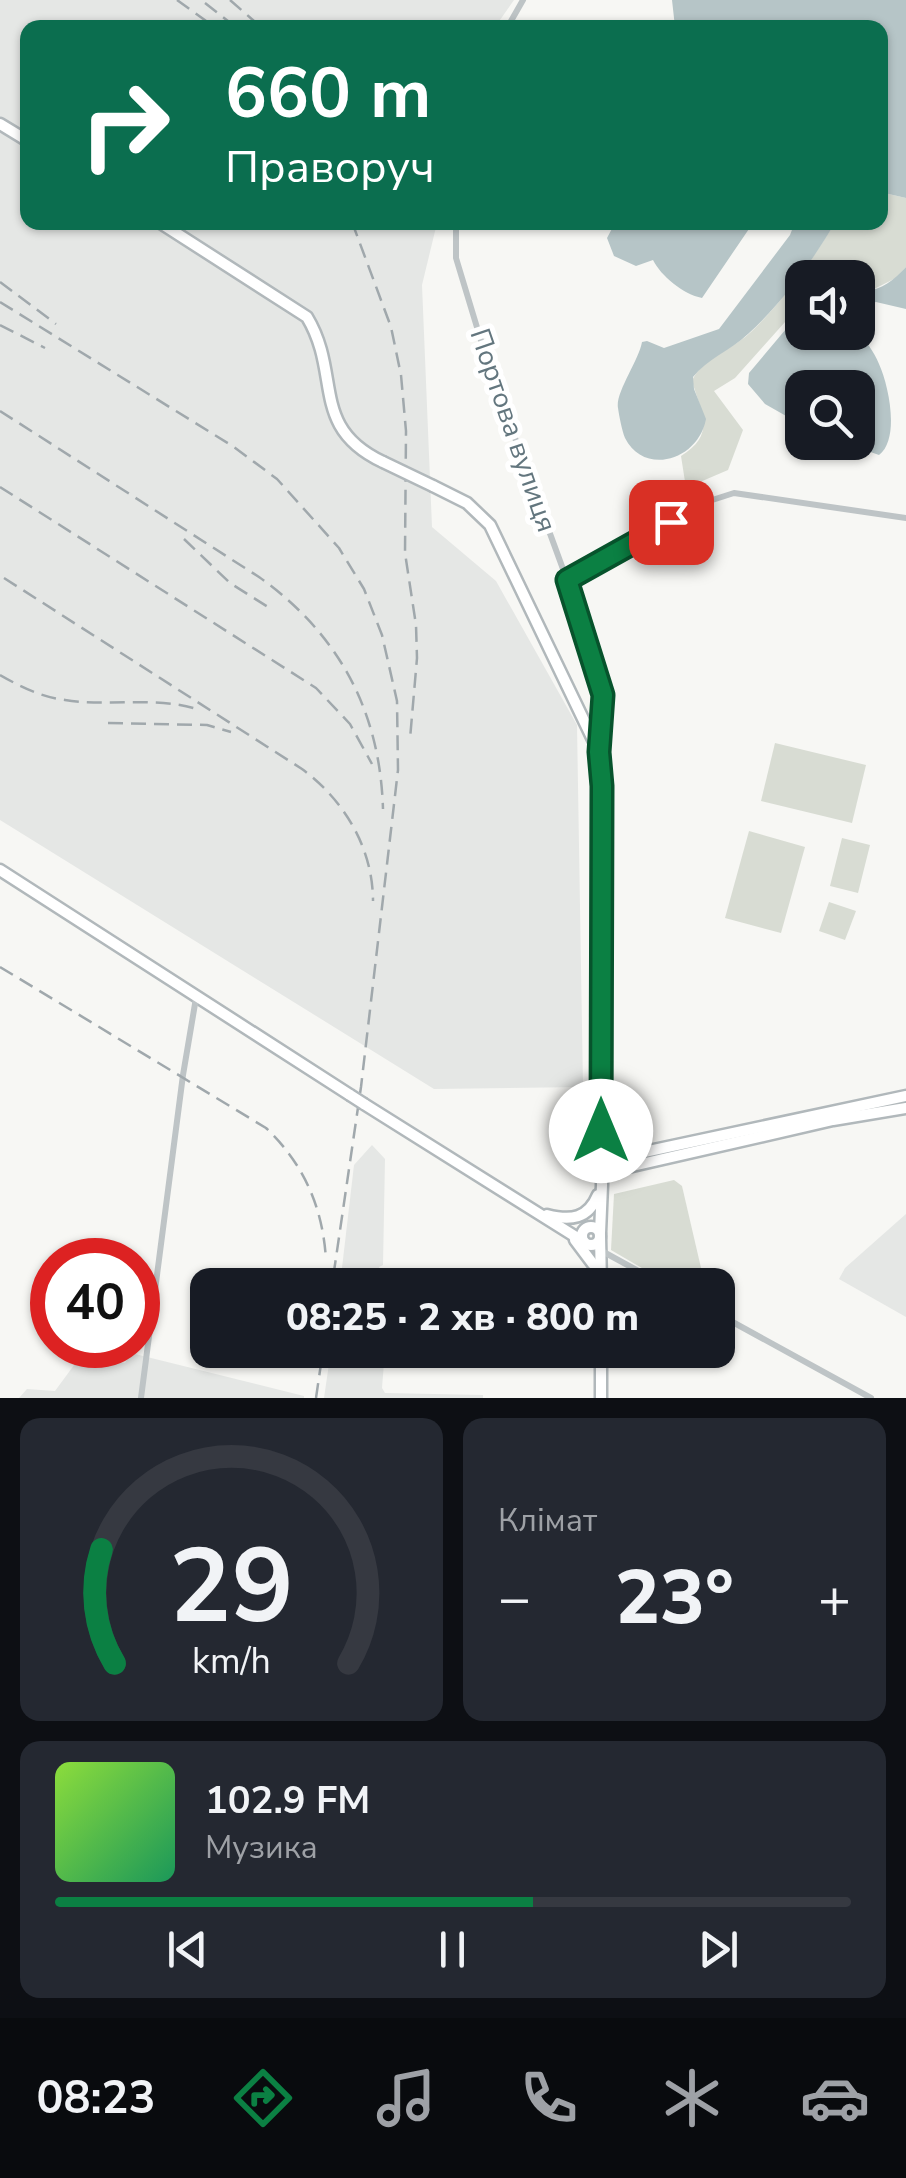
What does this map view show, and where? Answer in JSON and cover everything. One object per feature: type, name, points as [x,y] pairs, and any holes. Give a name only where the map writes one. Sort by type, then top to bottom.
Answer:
[{"type":"street","name":"Портова вулиця","points":[[172,230],[308,317],[316,332],[340,430],[359,450],[467,502],[490,524],[599,752]]},
{"type":"street","name":"Портова вулиця","points":[[456,230],[456,258],[489,366],[567,580],[603,695],[599,752],[602,1173]]},
{"type":"street","points":[[567,580],[706,502],[734,493],[906,518]]},
{"type":"street","points":[[0,870],[527,1206],[592,1237],[615,1259],[632,1268]]},
{"type":"street","points":[[141,1398],[196,996]]},
{"type":"street","points":[[602,1173],[906,1096]]},
{"type":"street","points":[[602,1173],[834,1120],[906,1108]]},
{"type":"street","points":[[549,1218],[580,1216],[592,1209],[602,1173]]},
{"type":"street","points":[[597,1268],[592,1237],[602,1173]]},
{"type":"street","points":[[549,1218],[581,1246],[593,1268]]},
{"type":"street","points":[[604,1268],[615,1259]]},
{"type":"street","points":[[735,1323],[871,1398]]},
{"type":"street","points":[[601,1368],[601,1398]]},
{"type":"shaded area","points":[[0,0],[514,0],[500,20],[20,20],[20,230],[435,230],[422,285],[432,527],[496,581],[577,725],[583,1087],[434,1089],[0,820]]},
{"type":"shaded area","points":[[672,0],[906,0],[906,198],[888,194],[888,20],[674,20]]},
{"type":"shaded area","points":[[888,194],[906,198],[906,267],[896,278],[875,288],[875,260],[810,260],[830,230],[888,230]]},
{"type":"shaded area","points":[[611,230],[748,230],[702,298],[673,284],[653,260],[636,266],[614,256],[607,238]]},
{"type":"shaded area","points":[[792,230],[830,230],[811,260],[785,260],[785,294],[773,309],[693,377],[706,419],[693,445],[670,458],[657,460],[634,450],[624,435],[618,402],[642,342],[664,348],[719,329]]},
{"type":"shaded area","points":[[906,267],[906,309],[875,302],[875,289]]},
{"type":"shaded area","points":[[785,294],[785,322],[735,378],[714,391],[743,430],[728,470],[686,488],[681,456],[703,431],[692,381],[710,360],[764,319]]},
{"type":"shaded area","points":[[785,330],[785,350],[872,350],[883,374],[891,412],[885,447],[879,455],[875,454],[875,370],[785,370],[785,415],[765,404],[748,384],[749,373]]},
{"type":"shaded area","points":[[775,743],[866,765],[852,823],[761,801]]},
{"type":"shaded area","points":[[749,831],[805,847],[781,933],[725,918]]},
{"type":"shaded area","points":[[842,838],[870,845],[858,893],[830,886]]},
{"type":"shaded area","points":[[829,902],[856,911],[845,940],[819,931]]},
{"type":"shaded area","points":[[372,1145],[385,1159],[383,1265],[379,1268],[342,1268],[354,1165]]},
{"type":"shaded area","points":[[674,1180],[682,1186],[701,1268],[642,1268],[611,1250],[614,1194]]},
{"type":"shaded area","points":[[906,1214],[906,1317],[839,1279],[845,1268]]},
{"type":"shaded area","points":[[160,1360],[304,1398],[19,1398],[27,1389],[55,1391],[72,1368],[160,1368]]},
{"type":"shaded area","points":[[328,1368],[384,1368],[385,1393],[483,1395],[483,1398],[324,1398]]},
{"type":"railway","points":[[177,0],[205,20]]},
{"type":"railway","points":[[230,0],[253,20]]},
{"type":"railway","points":[[205,3],[227,20]]},
{"type":"railway","points":[[355,230],[391,327],[401,375],[406,431],[405,553],[417,658],[410,739]]},
{"type":"railway","points":[[0,282],[56,324]]},
{"type":"railway","points":[[0,302],[234,447],[277,479],[339,548],[364,589],[382,635],[397,701],[398,770],[361,1087],[334,1268]]},
{"type":"railway","points":[[0,325],[45,348]]},
{"type":"railway","points":[[0,411],[259,577],[312,624],[333,650],[364,708],[374,739],[383,809]]},
{"type":"railway","points":[[0,487],[316,688],[350,724],[372,764]]},
{"type":"railway","points":[[184,539],[230,583],[268,607]]},
{"type":"railway","points":[[4,578],[317,781],[343,810],[362,844],[373,901]]},
{"type":"railway","points":[[0,675],[56,699],[164,703],[197,709]]},
{"type":"railway","points":[[108,723],[207,725],[231,732]]},
{"type":"railway","points":[[0,967],[266,1128],[291,1156],[309,1188],[321,1222],[326,1260]]},
{"type":"railway","points":[[316,1398],[320,1368]]},
{"type":"route","points":[[601,1131],[599,752],[604,710],[603,695],[567,580],[671,522]]}]
